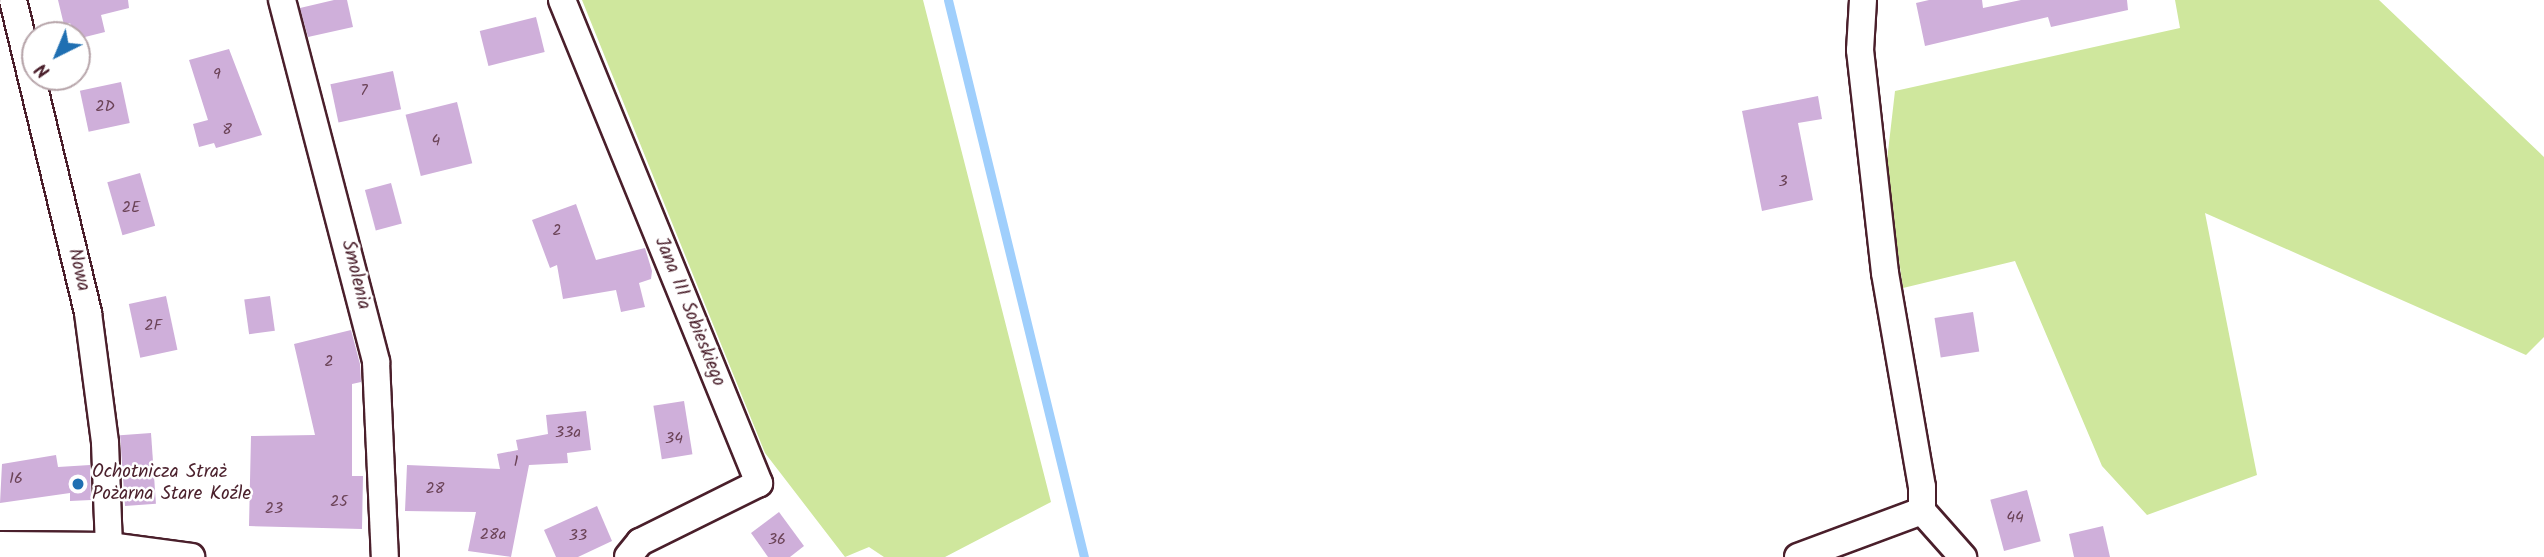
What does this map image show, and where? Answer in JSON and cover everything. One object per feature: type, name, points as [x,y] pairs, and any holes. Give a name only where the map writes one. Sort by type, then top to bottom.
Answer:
[{"type":"street","name":"Nowa","points":[[13,0],[88,313],[104,443],[109,546]]},
{"type":"street","name":"Smolenia","points":[[282,0],[376,362],[385,557]]},
{"type":"street","name":"Jana III Sobieskiego","points":[[562,0],[759,483],[640,542],[628,557]]},
{"type":"street","points":[[1863,0],[1860,50],[1876,194],[1922,511],[1952,550],[1963,557]]},
{"type":"street","points":[[1798,557],[1922,511]]},
{"type":"street","points":[[0,545],[109,546],[191,557]]},
{"type":"green space","points":[[582,0],[923,0],[1051,502],[945,557],[884,557],[869,547],[845,557],[765,453]]},
{"type":"green space","points":[[2175,0],[2379,0],[2544,157],[2544,337],[2526,355],[2205,213],[2257,475],[2147,515],[2102,466],[2015,261],[1903,288],[1886,169],[1895,91],[2180,28]]},
{"type":"building","points":[[58,0],[128,0],[129,8],[101,15],[105,32],[91,36],[91,21],[63,21]]},
{"type":"building","points":[[334,0],[347,0],[353,27],[308,37],[300,8]]},
{"type":"building","points":[[1929,0],[1982,0],[1983,8],[2021,0],[2127,0],[2128,10],[2051,27],[2048,17],[1925,46],[1916,3]]},
{"type":"building","points":[[536,17],[545,52],[488,66],[480,31]]},
{"type":"building","points":[[229,49],[262,135],[216,148],[214,143],[199,147],[193,124],[208,120],[189,60]]},
{"type":"building","points":[[393,71],[401,109],[339,122],[330,84]]},
{"type":"building","points":[[121,82],[130,123],[89,132],[80,91],[91,91],[91,88]]},
{"type":"building","points":[[1818,96],[1822,119],[1798,123],[1813,200],[1762,211],[1742,111]]},
{"type":"building","points":[[457,102],[472,163],[421,176],[406,115]]},
{"type":"building","points":[[140,173],[155,226],[122,235],[107,182]]},
{"type":"building","points":[[391,183],[402,224],[376,231],[365,190]]},
{"type":"building","points":[[576,204],[596,260],[645,248],[652,271],[651,279],[639,283],[645,307],[621,312],[616,290],[563,299],[557,265],[550,268],[532,220]]},
{"type":"building","points":[[166,296],[177,350],[140,358],[129,304]]},
{"type":"building","points":[[270,296],[275,331],[249,334],[244,300]]},
{"type":"building","points":[[1973,312],[1979,352],[1941,358],[1934,318]]},
{"type":"building","points":[[351,330],[360,364],[361,382],[352,384],[352,476],[363,476],[362,529],[249,526],[251,436],[315,435],[294,344]]},
{"type":"building","points":[[684,401],[692,454],[662,459],[653,406]]},
{"type":"building","points":[[586,411],[591,450],[567,453],[568,463],[529,465],[511,557],[468,551],[476,512],[405,511],[407,465],[500,469],[497,454],[518,450],[516,440],[548,434],[546,415]]},
{"type":"building","points":[[151,433],[156,504],[125,506],[120,435]]},
{"type":"building","points":[[56,455],[58,467],[90,465],[91,500],[70,501],[70,493],[0,503],[2,464]]},
{"type":"building","points":[[2027,490],[2041,541],[2004,551],[1990,500]]},
{"type":"building","points":[[597,506],[612,541],[578,557],[556,557],[544,530]]},
{"type":"building","points":[[779,512],[804,546],[790,557],[768,557],[751,533]]},
{"type":"building","points":[[2103,526],[2110,557],[2074,557],[2069,534]]},
{"type":"waterway","points":[[948,0],[1084,557]]},
{"type":"place","name":"Ochotnicza Straż Pożarna Stare Koźle","points":[[78,484]]}]
